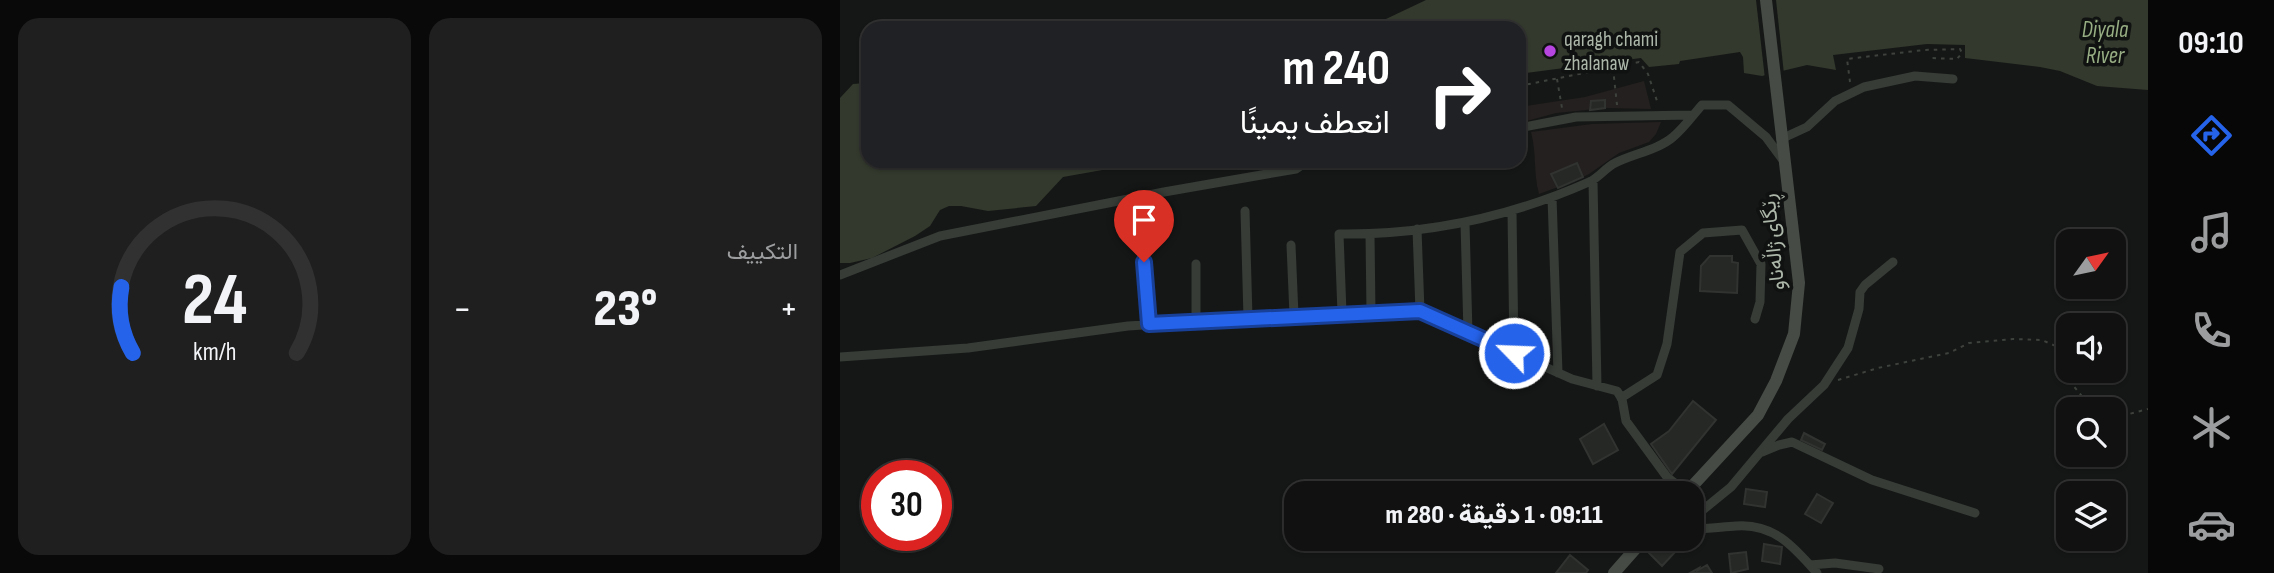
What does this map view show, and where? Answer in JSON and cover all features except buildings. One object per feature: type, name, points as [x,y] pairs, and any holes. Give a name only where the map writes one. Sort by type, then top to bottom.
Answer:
[{"type":"main road","name":"ڕێگای ژاڵەناو","points":[[1700,481],[1758,415],[1776,381],[1794,334],[1799,284],[1766,0]]},
{"type":"main road","points":[[1617,572],[1634,551]]},
{"type":"street","points":[[1781,139],[1807,127],[1835,101],[1864,87],[1914,76],[1953,79]]},
{"type":"street","points":[[1342,313],[1339,234],[1370,234],[1465,223],[1552,197],[1593,181],[1612,164],[1672,138],[1702,105],[1728,105],[1766,137],[1783,160]]},
{"type":"street","points":[[1526,127],[1564,120],[1619,116],[1693,115]]},
{"type":"street","points":[[840,275],[940,236],[1298,168]]},
{"type":"street","points":[[1593,181],[1597,386]]},
{"type":"street","points":[[1552,197],[1558,373]]},
{"type":"street","points":[[1245,211],[1248,318]]},
{"type":"street","points":[[1512,211],[1514,353]]},
{"type":"street","points":[[1465,223],[1468,333]]},
{"type":"street","points":[[1417,229],[1420,311]]},
{"type":"street","points":[[1622,398],[1657,375],[1667,344],[1680,252],[1703,233],[1742,230],[1761,264],[1760,302],[1755,319]]},
{"type":"street","points":[[1370,234],[1371,313]]},
{"type":"street","points":[[1291,245],[1294,315]]},
{"type":"street","points":[[1144,262],[1149,324]]},
{"type":"street","points":[[1704,509],[1731,487],[1788,419],[1824,385],[1848,348],[1857,319],[1860,292],[1892,262]]},
{"type":"street","points":[[1196,264],[1196,321]]},
{"type":"street","points":[[840,357],[968,348],[1149,324],[1420,311],[1558,373],[1617,391],[1622,398],[1626,421],[1672,481]]},
{"type":"street","points":[[1761,453],[1792,442],[1872,480],[1975,513]]},
{"type":"street","points":[[1704,528],[1738,525],[1767,528],[1786,540],[1817,573]]},
{"type":"street","points":[[1810,565],[1836,563],[1879,569]]},
{"type":"path","points":[[1852,93],[1847,59],[1924,50],[1959,49],[1962,53],[1958,59],[1931,58]]},
{"type":"path","points":[[1526,84],[1639,62],[1648,74],[1661,115]]},
{"type":"path","points":[[1613,67],[1619,116]]},
{"type":"path","points":[[1556,78],[1564,120]]},
{"type":"path","points":[[1824,385],[1878,368],[1949,353],[1969,343],[2013,339],[2042,340],[2060,348],[2068,379],[2083,397]]},
{"type":"path","points":[[2126,415],[2148,409]]},
{"type":"shaded area","points":[[1644,81],[1651,109],[1607,108],[1556,113],[1526,121],[1526,106],[1585,97]]},
{"type":"shaded area","points":[[1661,122],[1649,142],[1619,153],[1583,177],[1551,174],[1558,187],[1539,194],[1531,132],[1592,124]]},
{"type":"water","name":"Diyala River","points":[[1426,0],[2148,0],[2148,90],[2097,86],[2060,71],[1965,58],[1965,45],[1927,44],[1833,55],[1836,70],[1807,65],[1762,76],[1744,73],[1740,52],[1649,67],[1641,58],[1526,73],[1526,21],[1382,21]]},
{"type":"water","points":[[861,83],[861,168],[1114,168],[1063,177],[1036,206],[988,211],[949,206],[940,210],[930,226],[915,236],[872,258],[840,263],[840,98],[853,84]]},
{"type":"pier","points":[[1756,0],[1776,0],[1784,74],[1765,79]]},
{"type":"place","name":"qaragh chami zhalanaw","points":[[1550,51]]},
{"type":"route","points":[[1144,262],[1149,324],[1420,311],[1514,353]]}]
